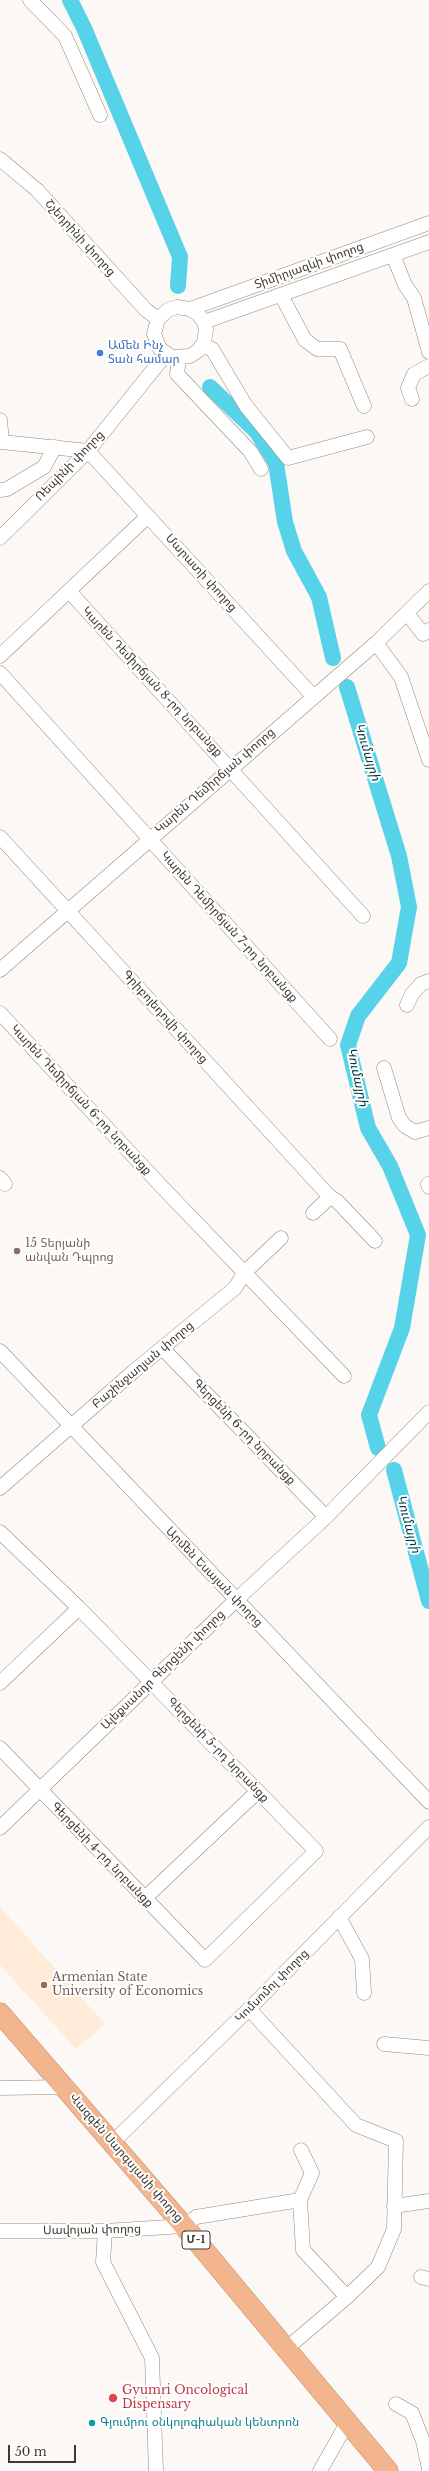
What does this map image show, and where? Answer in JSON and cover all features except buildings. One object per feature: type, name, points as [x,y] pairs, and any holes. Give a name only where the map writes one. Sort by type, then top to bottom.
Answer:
[{"type":"highway","name":"Վազգեն Սարգսյանի փողոց","points":[[0,2013],[113,2142],[388,2471]]},
{"type":"street","points":[[30,0],[64,36],[100,115]]},
{"type":"street","name":"Շչեդրինի փողոց","points":[[0,159],[37,190],[146,310],[158,319]]},
{"type":"street","points":[[424,224],[427,243]]},
{"type":"street","name":"Տիմիրյազևի փողոց","points":[[158,319],[172,308],[190,309],[424,224]]},
{"type":"street","name":"Տիմիրյազևի փողոց","points":[[204,322],[427,243]]},
{"type":"street","points":[[393,255],[405,285],[414,298],[429,352]]},
{"type":"street","points":[[281,295],[305,340],[318,349],[340,349],[364,406]]},
{"type":"street","points":[[158,319],[154,330],[155,338],[160,349],[173,356],[194,354],[202,346],[206,334],[204,322],[198,314],[190,309]]},
{"type":"street","points":[[202,346],[212,350],[246,406],[288,458],[367,436]]},
{"type":"street","points":[[173,356],[177,374],[250,451],[261,469]]},
{"type":"street","name":"Ռեպինի փողոց","points":[[0,538],[88,451],[173,356]]},
{"type":"street","points":[[412,400],[408,388],[414,374],[429,366]]},
{"type":"street","points":[[0,420],[2,442],[88,451]]},
{"type":"street","points":[[0,490],[7,489],[44,467],[55,447]]},
{"type":"street","name":"Մարատի փողոց","points":[[88,451],[313,696]]},
{"type":"street","points":[[0,656],[148,516]]},
{"type":"street","name":"Կարեն Դեմիրճյան 8-րդ նրբանցք","points":[[69,591],[231,768],[363,916]]},
{"type":"street","name":"Կարեն Դեմիրճյան փողոց","points":[[0,970],[313,696],[376,643],[429,591]]},
{"type":"street","points":[[407,614],[423,634],[429,630]]},
{"type":"street","points":[[376,643],[401,677],[429,760]]},
{"type":"street","name":"Կարեն Դեմիրճյան 7-րդ նրբանցք","points":[[0,673],[330,1039]]},
{"type":"street","name":"Գրիբոյեդովի փողոց","points":[[0,837],[330,1197],[338,1202],[375,1241]]},
{"type":"street","points":[[407,1005],[412,994],[421,984],[429,981]]},
{"type":"street","name":"Կարեն Դեմիրճյան 6-րդ նրբանցք","points":[[0,1013],[162,1187],[344,1376]]},
{"type":"street","points":[[384,1068],[399,1118],[404,1126],[415,1132],[429,1128]]},
{"type":"street","points":[[313,1212],[330,1197]]},
{"type":"street","name":"Բաշինջաղյան փողոց","points":[[0,1488],[162,1348],[235,1288],[245,1272],[281,1238]]},
{"type":"street","name":"Գերցենի 6-րդ նրբանցք","points":[[162,1348],[326,1517]]},
{"type":"street","name":"Արմեն Եսայան փողոց","points":[[0,1351],[70,1427],[429,1802]]},
{"type":"street","name":"Ալեքսանդր Գերցենի փողոց","points":[[0,1828],[153,1682],[236,1600],[326,1517],[429,1412]]},
{"type":"street","name":"Գերցենի 5-րդ նրբանցք","points":[[0,1532],[153,1682],[257,1792],[316,1851],[205,1960]]},
{"type":"street","points":[[0,1683],[79,1608]]},
{"type":"street","name":"Գերցենի 4-րդ նրբանցք","points":[[0,1748],[144,1899],[205,1960]]},
{"type":"street","points":[[144,1899],[257,1792]]},
{"type":"street","name":"Կոմսոմոլ փողոց","points":[[113,2142],[249,2009],[429,1827]]},
{"type":"street","points":[[340,1918],[362,1959],[364,1993]]},
{"type":"street","points":[[249,2009],[356,2125],[396,2141],[394,2229],[378,2267],[347,2297],[286,2348]]},
{"type":"street","points":[[384,2044],[429,2048]]},
{"type":"street","points":[[0,2088],[63,2086]]},
{"type":"street","points":[[301,2150],[312,2173],[300,2200],[303,2250],[347,2297]]},
{"type":"street","points":[[184,2226],[196,2217],[300,2200]]},
{"type":"street","points":[[394,2206],[429,2201]]},
{"type":"street","name":"Սավոյան փողոց","points":[[0,2231],[105,2231],[184,2226]]},
{"type":"street","points":[[105,2231],[103,2262],[152,2358],[156,2471]]},
{"type":"street","points":[[396,2404],[412,2413],[423,2441],[429,2469]]},
{"type":"street","points":[[320,2471],[347,2423]]},
{"type":"shaded area","name":"Armenian State University of Economics","points":[[0,1907],[105,2024],[76,2049],[0,1965]]},
{"type":"waterway","points":[[70,0],[84,28],[180,257],[178,286]]},
{"type":"waterway","points":[[210,387],[257,432],[276,463],[285,522],[294,551],[319,597],[333,658]]},
{"type":"waterway","name":"Կումայրի","points":[[347,687],[399,856],[409,907],[399,963],[358,1016],[348,1045],[368,1128],[390,1166],[418,1235],[402,1328],[369,1415],[378,1448]]},
{"type":"waterway","name":"Կումայրի","points":[[394,1470],[429,1601]]},
{"type":"place","name":"Ամեն Ինչ Տան համար","points":[[100,353]]},
{"type":"place","name":"15 Տերյանի անվան Դպրոց","points":[[17,1251]]},
{"type":"place","name":"Armenian State University of Economics","points":[[44,1985]]},
{"type":"place","name":"Gyumri Oncological Dispensary","points":[[113,2398]]},
{"type":"place","name":"Գյումրու օնկոլոգիական կենտրոն","points":[[92,2423]]}]
